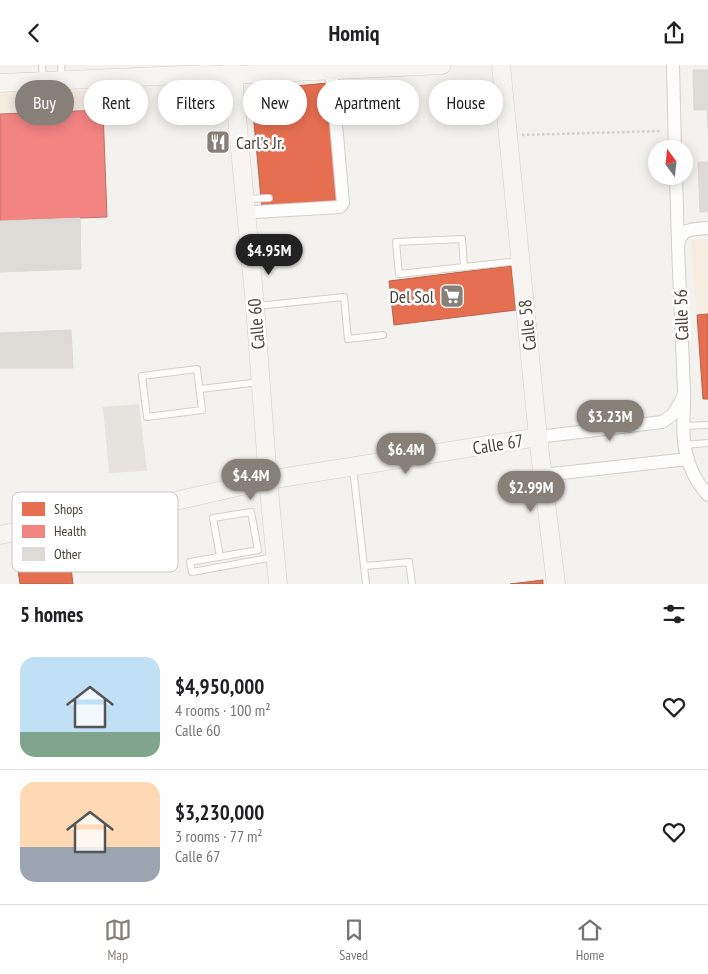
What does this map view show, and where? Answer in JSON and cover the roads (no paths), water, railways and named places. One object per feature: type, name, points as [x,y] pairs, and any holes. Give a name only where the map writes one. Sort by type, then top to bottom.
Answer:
[{"type":"main road","points":[[0,83],[43,73],[205,74],[233,70],[442,65]]},
{"type":"main road","name":"Calle 58","points":[[502,65],[538,437],[556,584]]},
{"type":"main road","name":"Calle 60","points":[[233,70],[251,206],[255,306],[278,584]]},
{"type":"main road","name":"Calle 67","points":[[178,500],[268,480],[538,437]]},
{"type":"street","points":[[673,65],[676,140]]},
{"type":"street","points":[[251,206],[332,208],[340,207],[344,203],[332,79]]},
{"type":"street","name":"Calle 56","points":[[676,185],[684,445],[697,481],[708,495]]},
{"type":"street","points":[[679,240],[688,231],[708,228]]},
{"type":"street","name":"Calle 56","points":[[672,417],[684,394]]},
{"type":"street","name":"Calle 67","points":[[538,437],[662,422],[672,417]]},
{"type":"street","points":[[543,475],[688,459]]},
{"type":"lane","points":[[251,206],[269,198]]},
{"type":"lane","points":[[464,267],[462,239],[396,242],[399,274],[521,261]]},
{"type":"lane","points":[[255,306],[344,297],[348,339],[383,335]]},
{"type":"lane","points":[[197,369],[200,389],[202,410],[147,417],[142,376],[197,369]]},
{"type":"lane","points":[[200,389],[261,382]]},
{"type":"lane","points":[[684,426],[708,425]]},
{"type":"lane","points":[[684,445],[708,443]]},
{"type":"lane","points":[[353,467],[366,584]]},
{"type":"lane","points":[[220,557],[213,518],[251,512],[258,550],[220,557],[190,562],[192,572],[276,557]]},
{"type":"lane","points":[[365,567],[409,562],[412,584]]},
{"type":"place","name":"Carl's Jr.","points":[[218,142]]},
{"type":"place","name":"Del Sol","points":[[452,296]]}]
